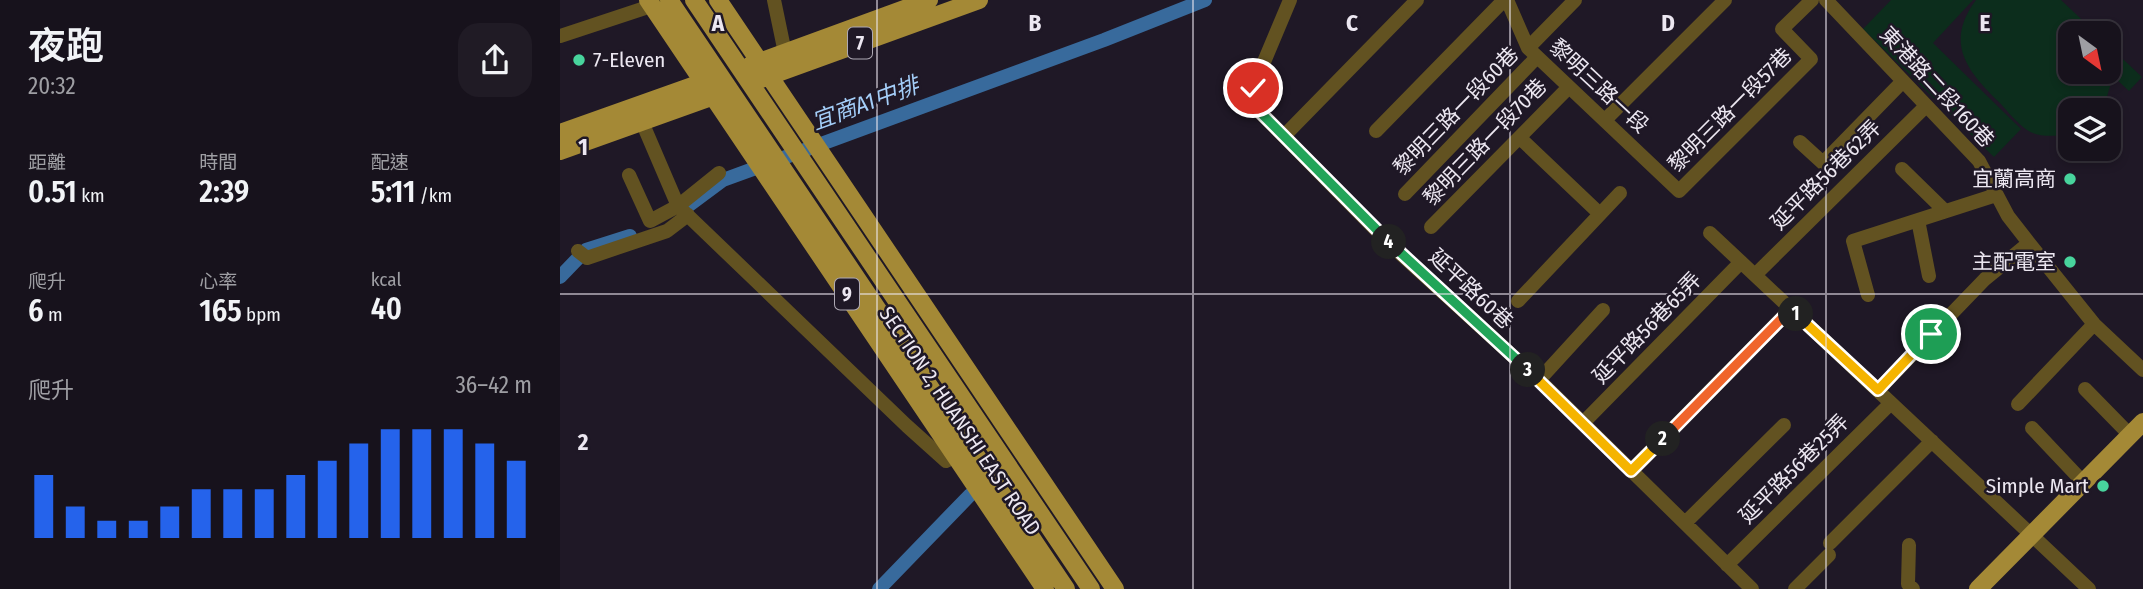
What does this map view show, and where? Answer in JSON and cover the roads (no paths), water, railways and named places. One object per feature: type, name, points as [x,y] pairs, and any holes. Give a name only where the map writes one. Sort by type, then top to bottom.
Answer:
[{"type":"main road","name":"SECTION 2, HUANSHI EAST ROAD","points":[[694,0],[729,82],[963,451],[1045,589]]},
{"type":"main road","name":"SECTION 2, HUANSHI EAST ROAD","points":[[718,0],[1115,589]]},
{"type":"main road","name":"7","points":[[765,69],[785,52],[929,0]]},
{"type":"main road","name":"7","points":[[560,133],[729,82],[979,0]]},
{"type":"main road","name":"SECTION 2, HUANSHI EAST ROAD","points":[[659,2],[729,82],[987,435],[1091,589]]},
{"type":"main road","name":"7","points":[[560,151],[642,122],[729,82]]},
{"type":"main road","points":[[1978,589],[2143,422]]},
{"type":"main road","points":[[963,451],[1004,424]]},
{"type":"main road","name":"SECTION 2, HUANSHI EAST ROAD","points":[[963,451],[1066,589]]},
{"type":"street","points":[[774,0],[785,52]]},
{"type":"street","name":"延平路60巷","points":[[1290,0],[1253,88],[1254,106],[1392,246],[1539,380],[1752,589]]},
{"type":"street","points":[[1285,135],[1417,0]]},
{"type":"street","points":[[1376,131],[1505,0]]},
{"type":"street","name":"黎明三路一段","points":[[1505,0],[1532,52],[1679,191]]},
{"type":"street","name":"黎明三路一段60巷","points":[[1405,194],[1575,0]]},
{"type":"street","points":[[1605,120],[1725,0]]},
{"type":"street","name":"黎明三路一段57巷","points":[[1679,191],[1811,59],[1782,29],[1812,0]]},
{"type":"street","points":[[560,36],[659,2]]},
{"type":"street","name":"東港路二段160巷","points":[[1831,2],[1979,160],[1996,195],[2029,243],[2094,324],[2143,370]]},
{"type":"street","points":[[1800,142],[1823,163],[1903,81]]},
{"type":"street","name":"黎明三路一段70巷","points":[[1431,227],[1569,87]]},
{"type":"street","name":"延平路56巷62弄","points":[[1755,275],[1926,106]]},
{"type":"street","points":[[642,122],[683,211],[946,461],[963,451]]},
{"type":"street","points":[[1520,138],[1600,214]]},
{"type":"street","points":[[1902,169],[1945,211]]},
{"type":"street","points":[[578,251],[587,258],[667,230],[719,173]]},
{"type":"street","points":[[629,175],[650,221],[683,211]]},
{"type":"street","points":[[1518,301],[1620,193]]},
{"type":"street","points":[[1868,295],[1853,241],[1996,195]]},
{"type":"street","points":[[1918,220],[1929,276]]},
{"type":"street","points":[[1710,233],[2089,589]]},
{"type":"street","points":[[1878,390],[1985,279],[2029,243]]},
{"type":"street","name":"延平路56巷65弄","points":[[1583,423],[1741,262]]},
{"type":"street","points":[[1631,471],[1791,309]]},
{"type":"street","points":[[1539,380],[1603,310]]},
{"type":"street","points":[[2018,404],[2094,324]]},
{"type":"street","points":[[2085,389],[2130,435]]},
{"type":"street","name":"延平路56巷25弄","points":[[1727,565],[1891,403]]},
{"type":"street","points":[[1685,523],[1784,425]]},
{"type":"street","points":[[2032,428],[2083,482]]},
{"type":"street","points":[[1795,589],[1932,441]]},
{"type":"street","points":[[1909,545],[1908,584],[1913,589]]},
{"type":"waterway","name":"宜商A1中排","points":[[688,206],[723,180],[1104,40],[1205,0]]},
{"type":"waterway","name":"宜商A1中排","points":[[560,277],[586,250],[630,236]]},
{"type":"waterway","points":[[879,589],[970,495]]},
{"type":"place","name":"7-Eleven","points":[[579,60]]},
{"type":"place","name":"宜蘭高商","points":[[2070,179]]},
{"type":"place","name":"主配電室","points":[[2070,262]]},
{"type":"place","name":"Simple Mart","points":[[2103,486]]}]
